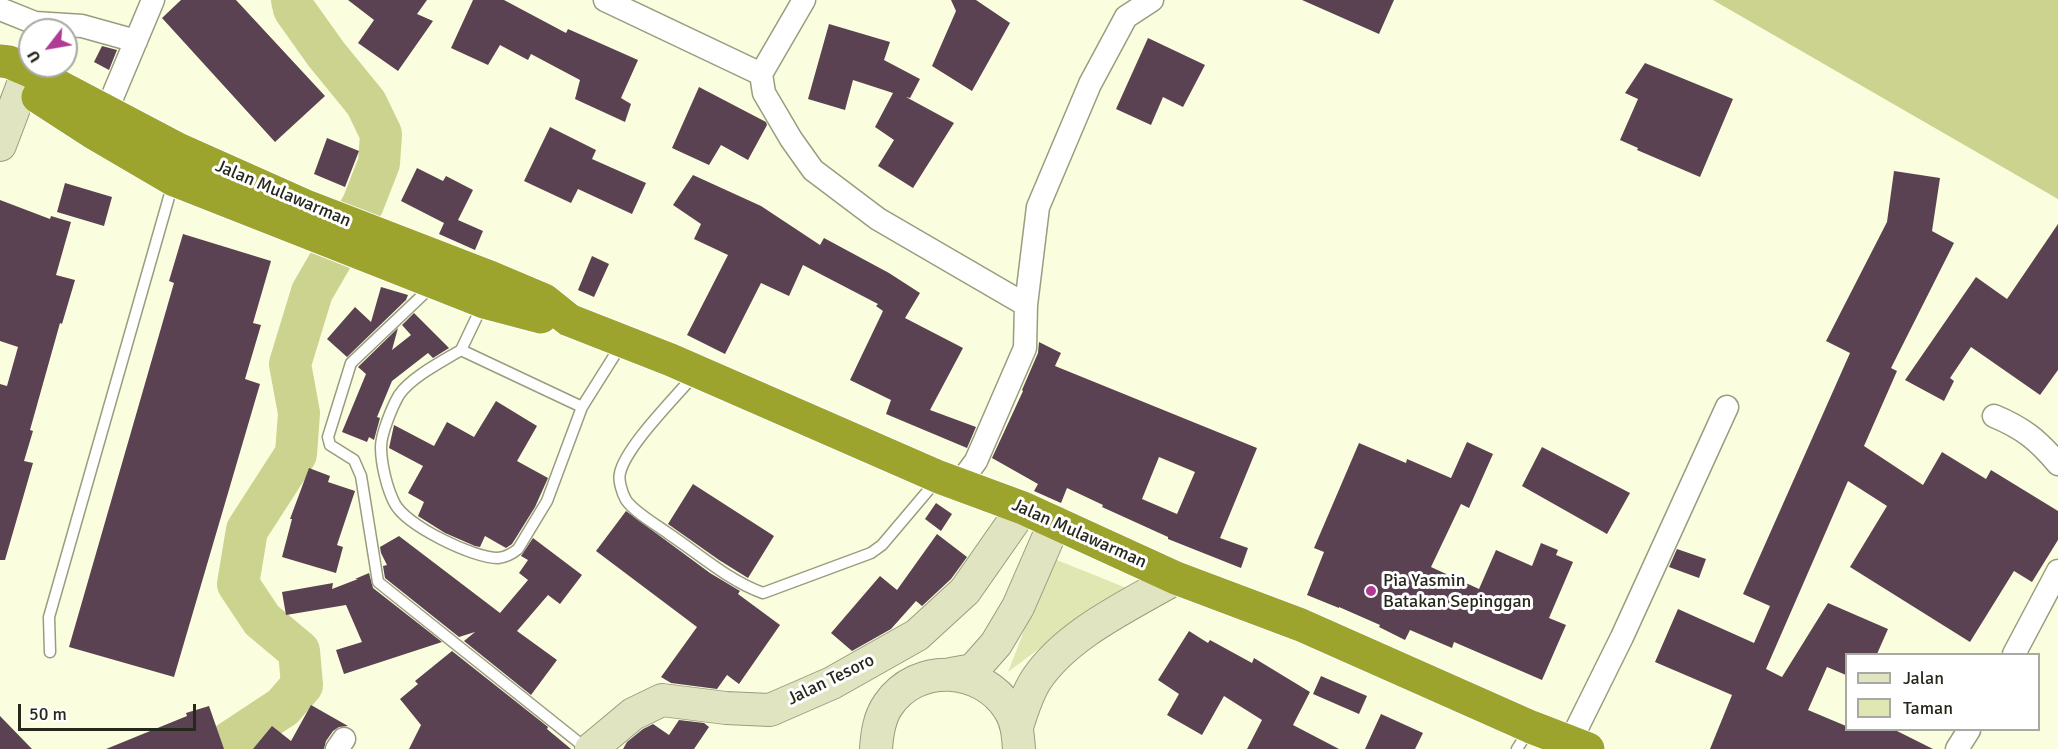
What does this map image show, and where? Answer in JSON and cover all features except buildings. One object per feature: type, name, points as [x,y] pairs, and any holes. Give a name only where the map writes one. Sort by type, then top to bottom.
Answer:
[{"type":"highway","name":"Jalan Mulawarman","points":[[0,61],[9,62],[28,70],[304,218]]},
{"type":"highway","name":"Jalan Mulawarman","points":[[11,79],[92,132],[174,180],[304,218],[382,249],[435,282],[484,302],[532,316],[569,320],[698,372],[949,481],[1023,508],[1176,578],[1301,625],[1524,738],[1579,745]]},
{"type":"highway","name":"Jalan Mulawarman","points":[[382,249],[444,259],[544,300],[569,320]]},
{"type":"street","points":[[106,112],[153,0]]},
{"type":"street","points":[[604,0],[761,74]]},
{"type":"street","points":[[804,0],[761,74],[764,93],[791,139],[813,170],[878,219],[1026,305]]},
{"type":"street","points":[[949,481],[976,461],[1025,348],[1026,305],[1038,207],[1090,84],[1126,17],[1152,0]]},
{"type":"street","points":[[0,9],[35,23],[82,26],[136,41]]},
{"type":"street","points":[[0,145],[11,79]]},
{"type":"street","points":[[1579,745],[1622,637],[1727,407]]},
{"type":"street","points":[[1994,416],[2018,426],[2043,446],[2058,464]]},
{"type":"street","name":"Jalan Tesoro","points":[[589,749],[633,714],[662,700],[726,708],[770,710],[832,683],[917,635],[965,591],[1023,508]]},
{"type":"street","points":[[876,749],[878,727],[888,705],[905,688],[927,677],[974,670],[996,644],[1018,607],[1055,522]]},
{"type":"street","points":[[2015,653],[2058,571]]},
{"type":"street","points":[[1018,738],[1035,682],[1047,666],[1078,637],[1176,578]]},
{"type":"street","points":[[951,674],[968,677],[985,684],[999,696],[1010,710],[1018,738]]},
{"type":"street","points":[[1957,749],[1968,731]]},
{"type":"lane","points":[[50,652],[49,617],[174,180]]},
{"type":"lane","points":[[435,282],[351,363],[328,437],[330,445],[354,460],[361,476],[378,582],[589,749]]},
{"type":"lane","points":[[484,302],[461,350],[409,385],[399,395],[382,436],[381,447],[387,481],[395,504],[406,517],[420,527],[472,553],[500,558],[511,555],[518,549],[547,501],[582,406],[623,342]]},
{"type":"lane","points":[[461,350],[582,406]]},
{"type":"lane","points":[[698,372],[629,451],[620,473],[620,482],[626,500],[646,518],[726,574],[753,589],[763,593],[871,554],[949,481]]},
{"type":"green space","points":[[1052,558],[1129,589],[1080,618],[1008,672]]},
{"type":"shaded area","points":[[1713,0],[2058,0],[2058,199]]},
{"type":"waterway","points":[[230,742],[283,707],[302,685],[299,651],[262,620],[238,584],[247,530],[296,454],[299,413],[290,364],[312,292],[363,204],[379,163],[381,134],[366,103],[326,54],[294,9],[292,0]]},
{"type":"place","name":"Pia Yasmin Batakan Sepinggan","points":[[1371,591]]}]
